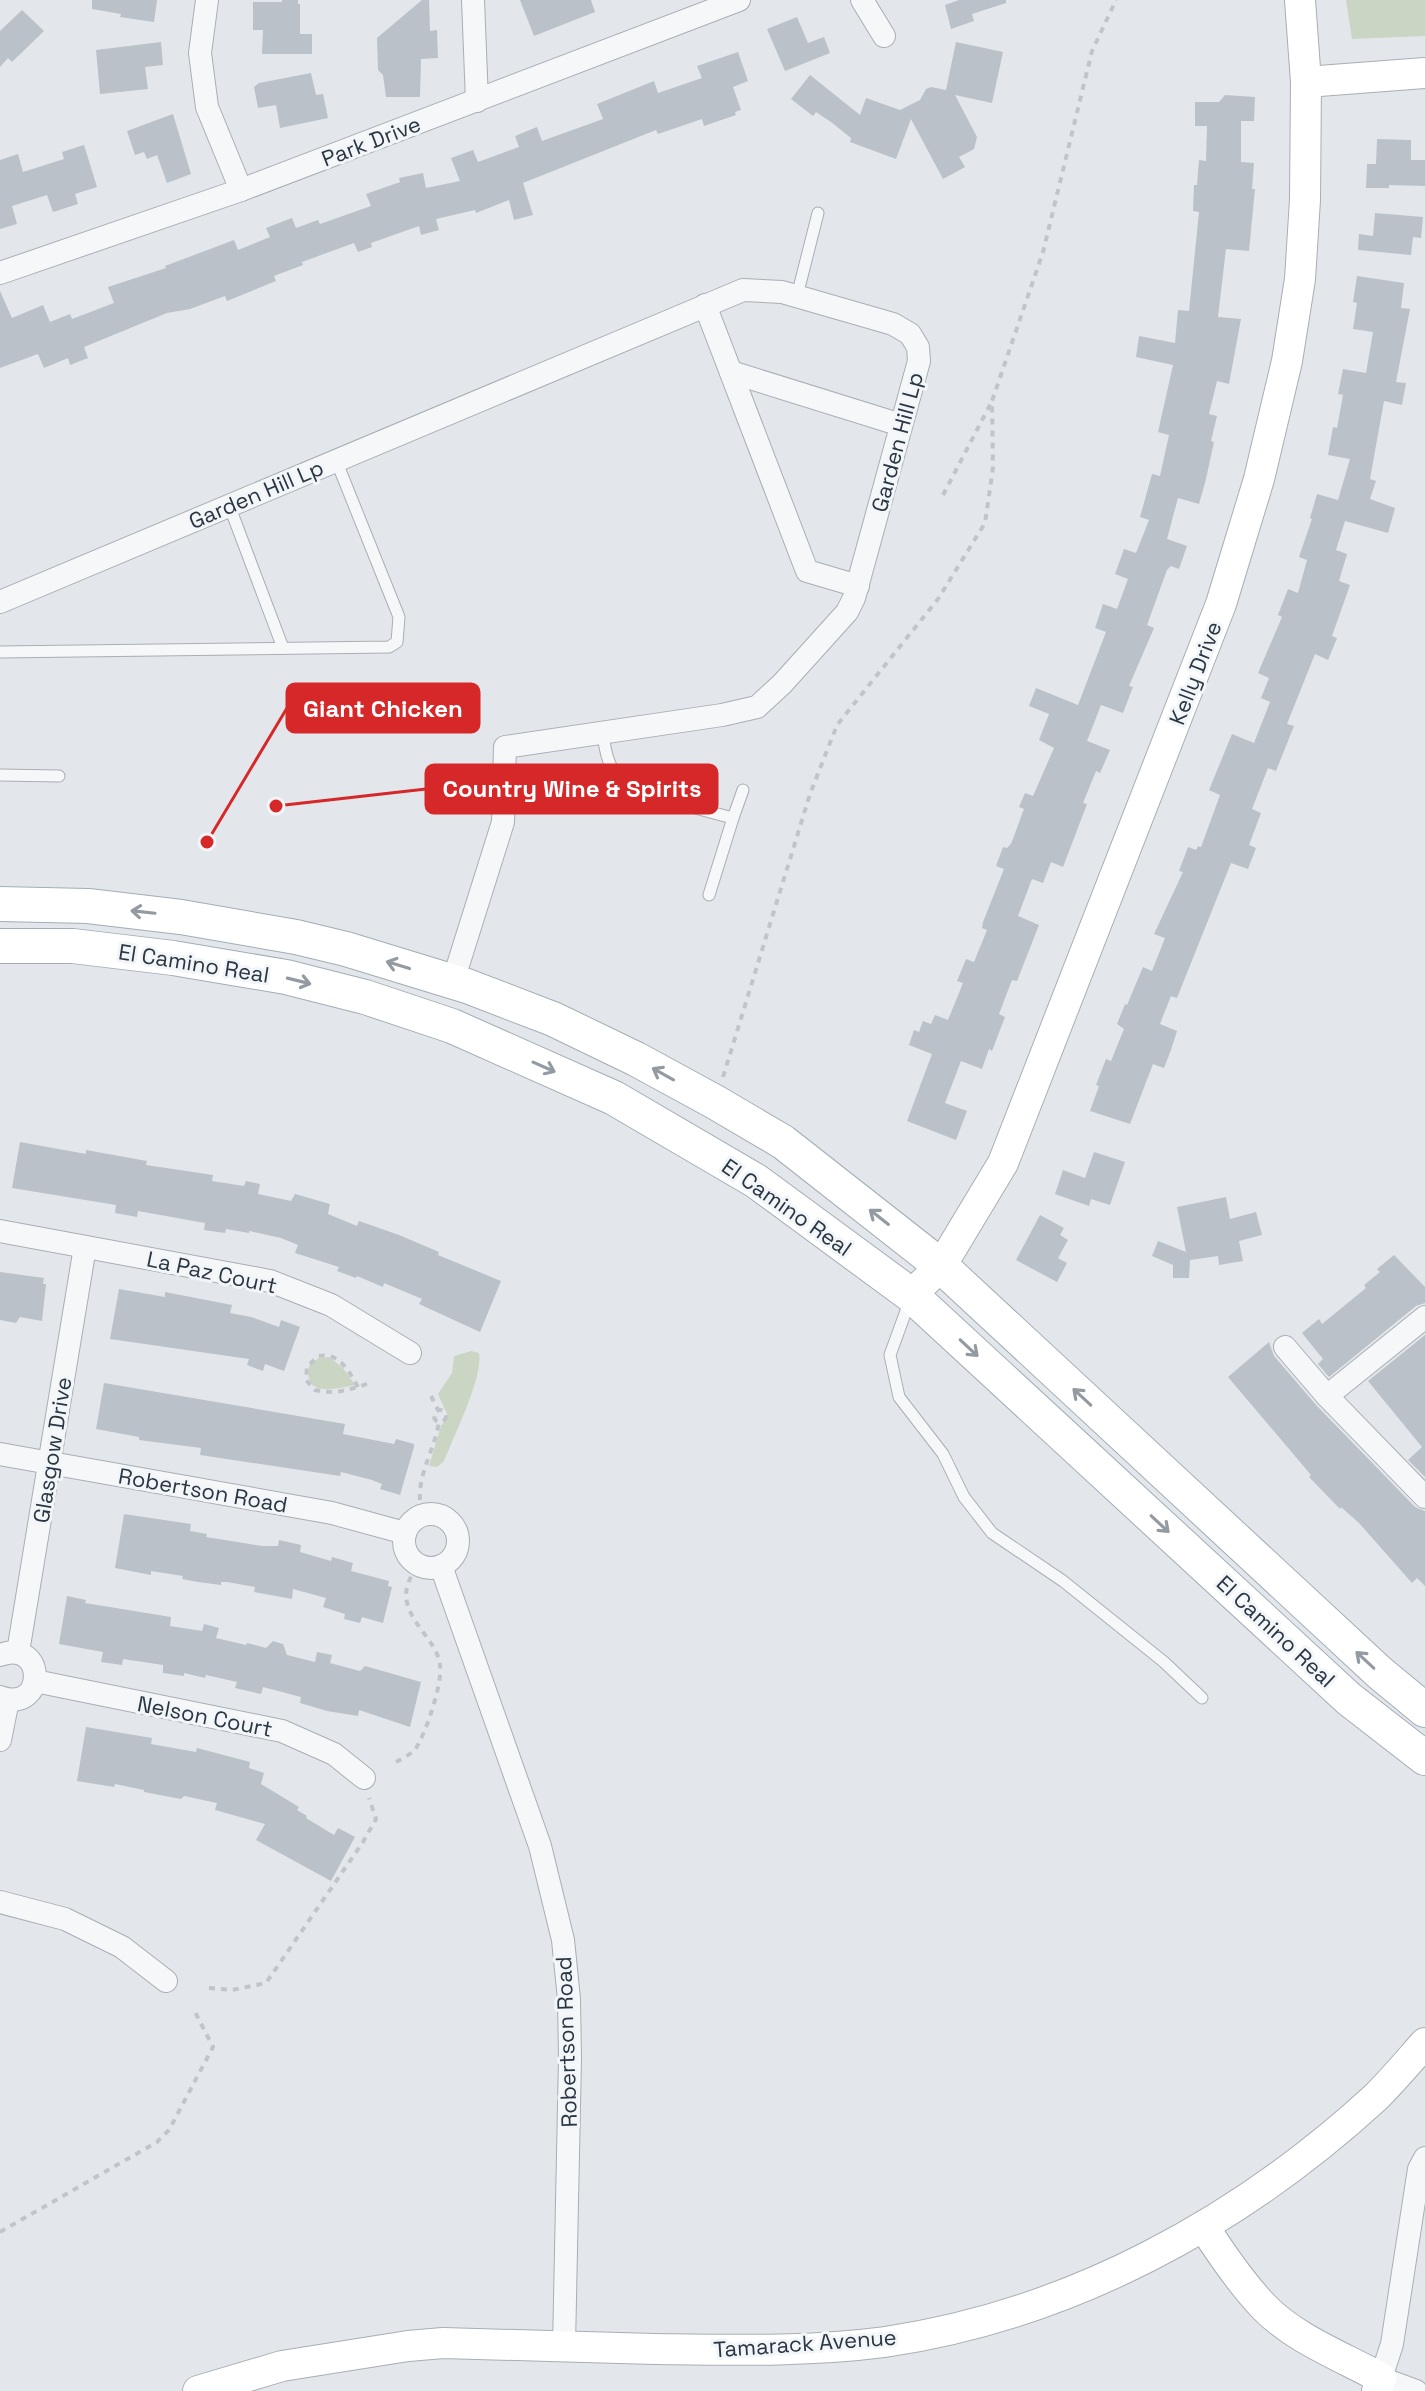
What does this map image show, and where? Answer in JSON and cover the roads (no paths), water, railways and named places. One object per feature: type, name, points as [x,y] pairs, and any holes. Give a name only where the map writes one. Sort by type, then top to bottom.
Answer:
[{"type":"main road","name":"El Camino Real","points":[[0,904],[88,906],[238,926],[346,949],[453,981],[553,1019],[715,1102],[783,1142],[941,1266],[1380,1673],[1425,1710]]},
{"type":"main road","name":"El Camino Real","points":[[0,946],[73,946],[173,958],[286,977],[365,997],[452,1026],[614,1098],[756,1181],[911,1295],[1349,1699],[1425,1758]]},
{"type":"street","points":[[207,0],[200,53],[207,107],[241,190]]},
{"type":"street","points":[[473,0],[477,101]]},
{"type":"street","name":"Park Drive","points":[[0,273],[241,190],[739,0]]},
{"type":"street","points":[[862,0],[884,36]]},
{"type":"street","name":"Kelly Drive","points":[[911,1295],[941,1266],[1008,1151],[1221,604],[1259,479],[1287,361],[1298,292],[1305,200],[1306,82],[1300,0]]},
{"type":"street","points":[[1306,82],[1425,73]]},
{"type":"street","name":"Garden Hill Lp","points":[[0,602],[743,290],[761,289],[797,296],[893,324],[910,334],[918,347],[919,361],[858,586],[847,612],[757,707],[722,715],[505,747],[503,822],[453,981]]},
{"type":"street","points":[[705,305],[807,571],[858,586]]},
{"type":"street","points":[[731,372],[901,425]]},
{"type":"street","name":"La Paz Court","points":[[0,1231],[270,1281],[331,1305],[410,1353]]},
{"type":"street","name":"Glasgow Drive","points":[[9,1654],[51,1462],[85,1247]]},
{"type":"street","points":[[1327,1396],[1425,1317]]},
{"type":"street","points":[[1285,1347],[1327,1396],[1425,1497]]},
{"type":"street","name":"Robertson Road","points":[[0,1454],[332,1513],[405,1533]]},
{"type":"street","points":[[427,1514],[435,1514],[451,1522],[456,1530],[454,1555],[441,1566],[432,1568],[415,1562],[405,1548],[405,1533],[411,1522],[427,1514]]},
{"type":"street","name":"Robertson Road","points":[[441,1566],[540,1846],[563,1940],[569,1999],[570,2058],[564,2346]]},
{"type":"street","points":[[0,1740],[4,1699],[23,1697],[30,1692],[35,1681],[32,1663],[9,1654]]},
{"type":"street","name":"Nelson Court","points":[[35,1681],[282,1731],[334,1754],[364,1778]]},
{"type":"street","points":[[0,1902],[65,1919],[122,1947],[166,1981]]},
{"type":"street","name":"Tamarack Avenue","points":[[198,2391],[282,2366],[408,2346],[443,2343],[750,2351],[884,2342],[1016,2311],[1136,2264],[1204,2227],[1271,2183],[1328,2139],[1379,2094],[1425,2043]]},
{"type":"street","points":[[1379,2384],[1392,2344],[1419,2169],[1425,2158]]},
{"type":"street","points":[[1204,2227],[1225,2259],[1266,2308],[1296,2332],[1379,2384],[1416,2391]]},
{"type":"lane","points":[[797,296],[818,213]]},
{"type":"lane","points":[[0,652],[389,647],[397,642],[399,617],[336,460]]},
{"type":"lane","points":[[229,505],[283,648]]},
{"type":"lane","points":[[603,733],[605,755],[612,770],[631,790],[733,818]]},
{"type":"lane","points":[[0,775],[59,776]]},
{"type":"lane","points":[[709,895],[743,790]]},
{"type":"lane","points":[[911,1295],[890,1355],[899,1397],[943,1454],[964,1497],[992,1533],[1063,1581],[1164,1662],[1202,1698]]},
{"type":"place","name":"Country Wine & Spirits","points":[[276,806]]},
{"type":"place","name":"Giant Chicken","points":[[207,842]]}]
